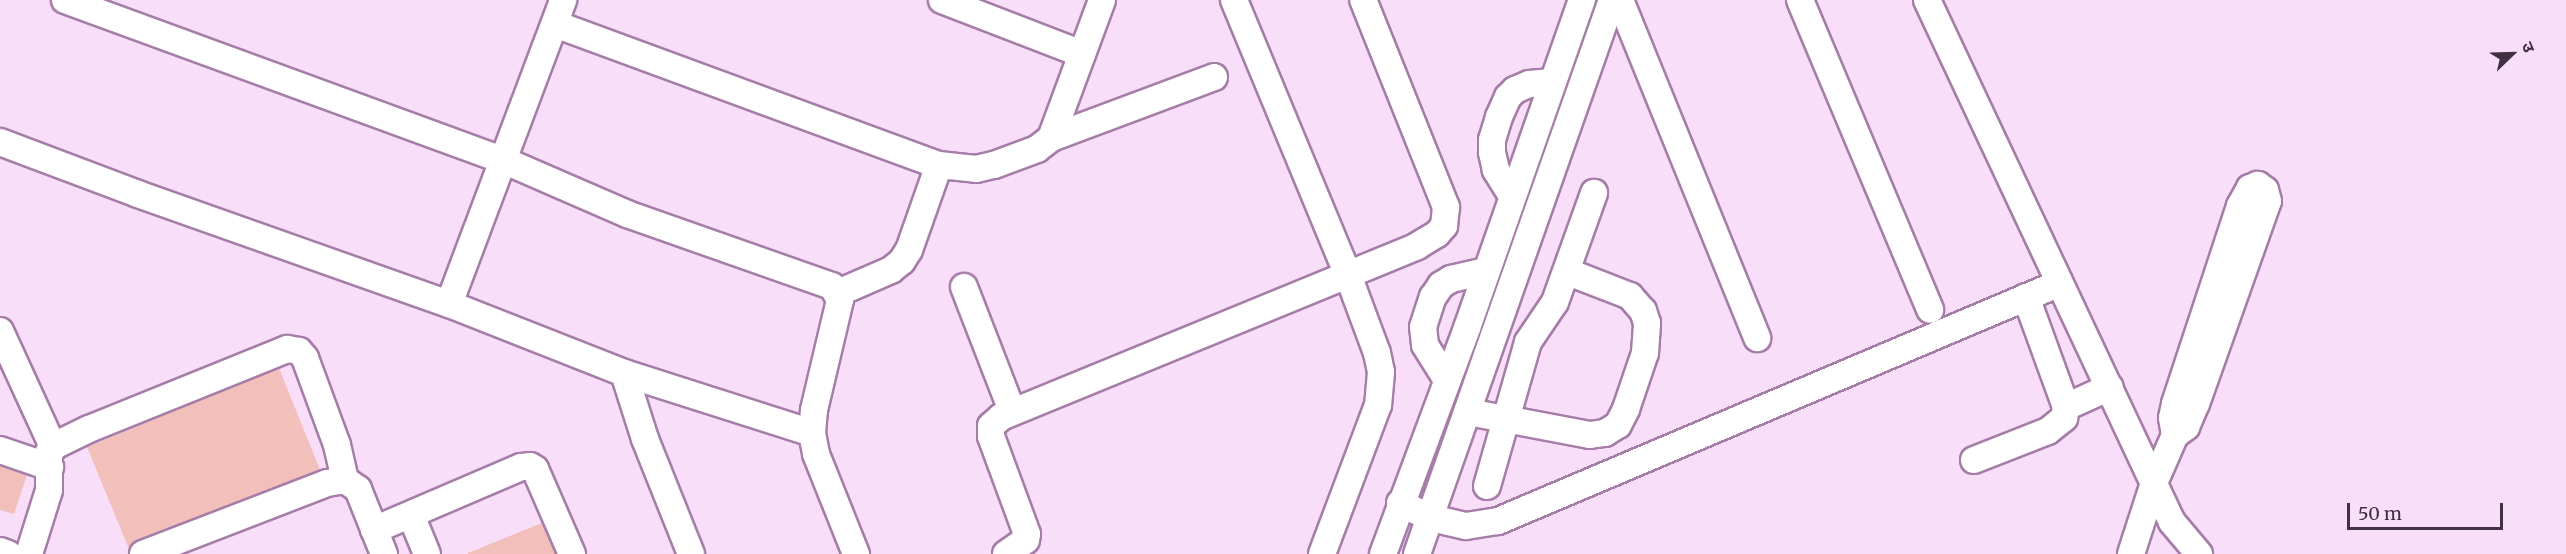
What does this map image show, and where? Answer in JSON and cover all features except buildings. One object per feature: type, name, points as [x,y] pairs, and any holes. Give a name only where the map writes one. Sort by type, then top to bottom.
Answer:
[{"type":"street","points":[[65,0],[503,160],[627,214],[827,283],[838,293],[840,300],[814,410],[812,433],[816,453],[856,554]]},
{"type":"street","points":[[449,304],[563,0]]},
{"type":"street","points":[[942,0],[1082,54]]},
{"type":"street","points":[[1051,138],[1102,0]]},
{"type":"street","points":[[1234,0],[1348,275],[1377,353],[1382,386],[1378,405],[1322,554]]},
{"type":"street","points":[[1006,554],[1021,545],[1026,540],[1027,534],[990,429],[995,421],[1012,411],[1348,275],[1437,234],[1447,216],[1446,207],[1363,0]]},
{"type":"street","points":[[1383,554],[1582,0]]},
{"type":"street","points":[[1417,554],[1612,0]]},
{"type":"street","points":[[1620,0],[1757,338]]},
{"type":"street","points":[[1800,0],[1930,310]]},
{"type":"street","points":[[1927,0],[2154,483],[2178,531],[2199,554]]},
{"type":"street","points":[[555,24],[939,165],[964,169],[994,165],[1037,149],[1051,138],[1214,77]]},
{"type":"street","points":[[1512,196],[1496,170],[1492,152],[1492,140],[1499,117],[1508,97],[1515,90],[1529,84],[1552,82]]},
{"type":"street","points":[[0,142],[138,194],[449,304],[624,373],[812,433]]},
{"type":"street","points":[[838,293],[891,270],[902,261],[909,250],[939,165]]},
{"type":"street","points":[[2131,554],[2154,483],[2175,435],[2186,427],[2196,404],[2268,201],[2265,190],[2258,185],[2245,194],[2236,217],[2175,404],[2172,418],[2175,435]]},
{"type":"street","points":[[1487,486],[1528,342],[1555,302],[1568,272],[1594,193]]},
{"type":"street","points":[[1447,380],[1425,345],[1424,327],[1433,297],[1442,285],[1451,279],[1486,272]]},
{"type":"street","points":[[1468,411],[1590,435],[1612,429],[1626,409],[1648,335],[1643,311],[1630,296],[1568,272]]},
{"type":"street","points":[[1400,503],[1431,518],[1466,526],[1498,521],[2060,283]]},
{"type":"street","points":[[964,287],[1012,411]]},
{"type":"street","points":[[1974,460],[2048,431],[2064,418],[2066,407],[2026,297]]},
{"type":"street","points":[[0,331],[51,457],[47,501],[29,554]]},
{"type":"street","points":[[0,450],[51,457],[89,429],[275,351],[293,349],[305,358],[336,445],[345,480],[358,489],[384,554]]},
{"type":"street","points":[[624,373],[645,440],[691,554]]},
{"type":"street","points":[[2066,407],[2110,387]]},
{"type":"street","points":[[374,530],[521,467],[530,466],[535,469],[573,554]]},
{"type":"street","points":[[148,553],[327,483],[345,480]]},
{"type":"street","points":[[411,515],[427,554]]},
{"type":"street","points":[[0,551],[8,554]]}]
